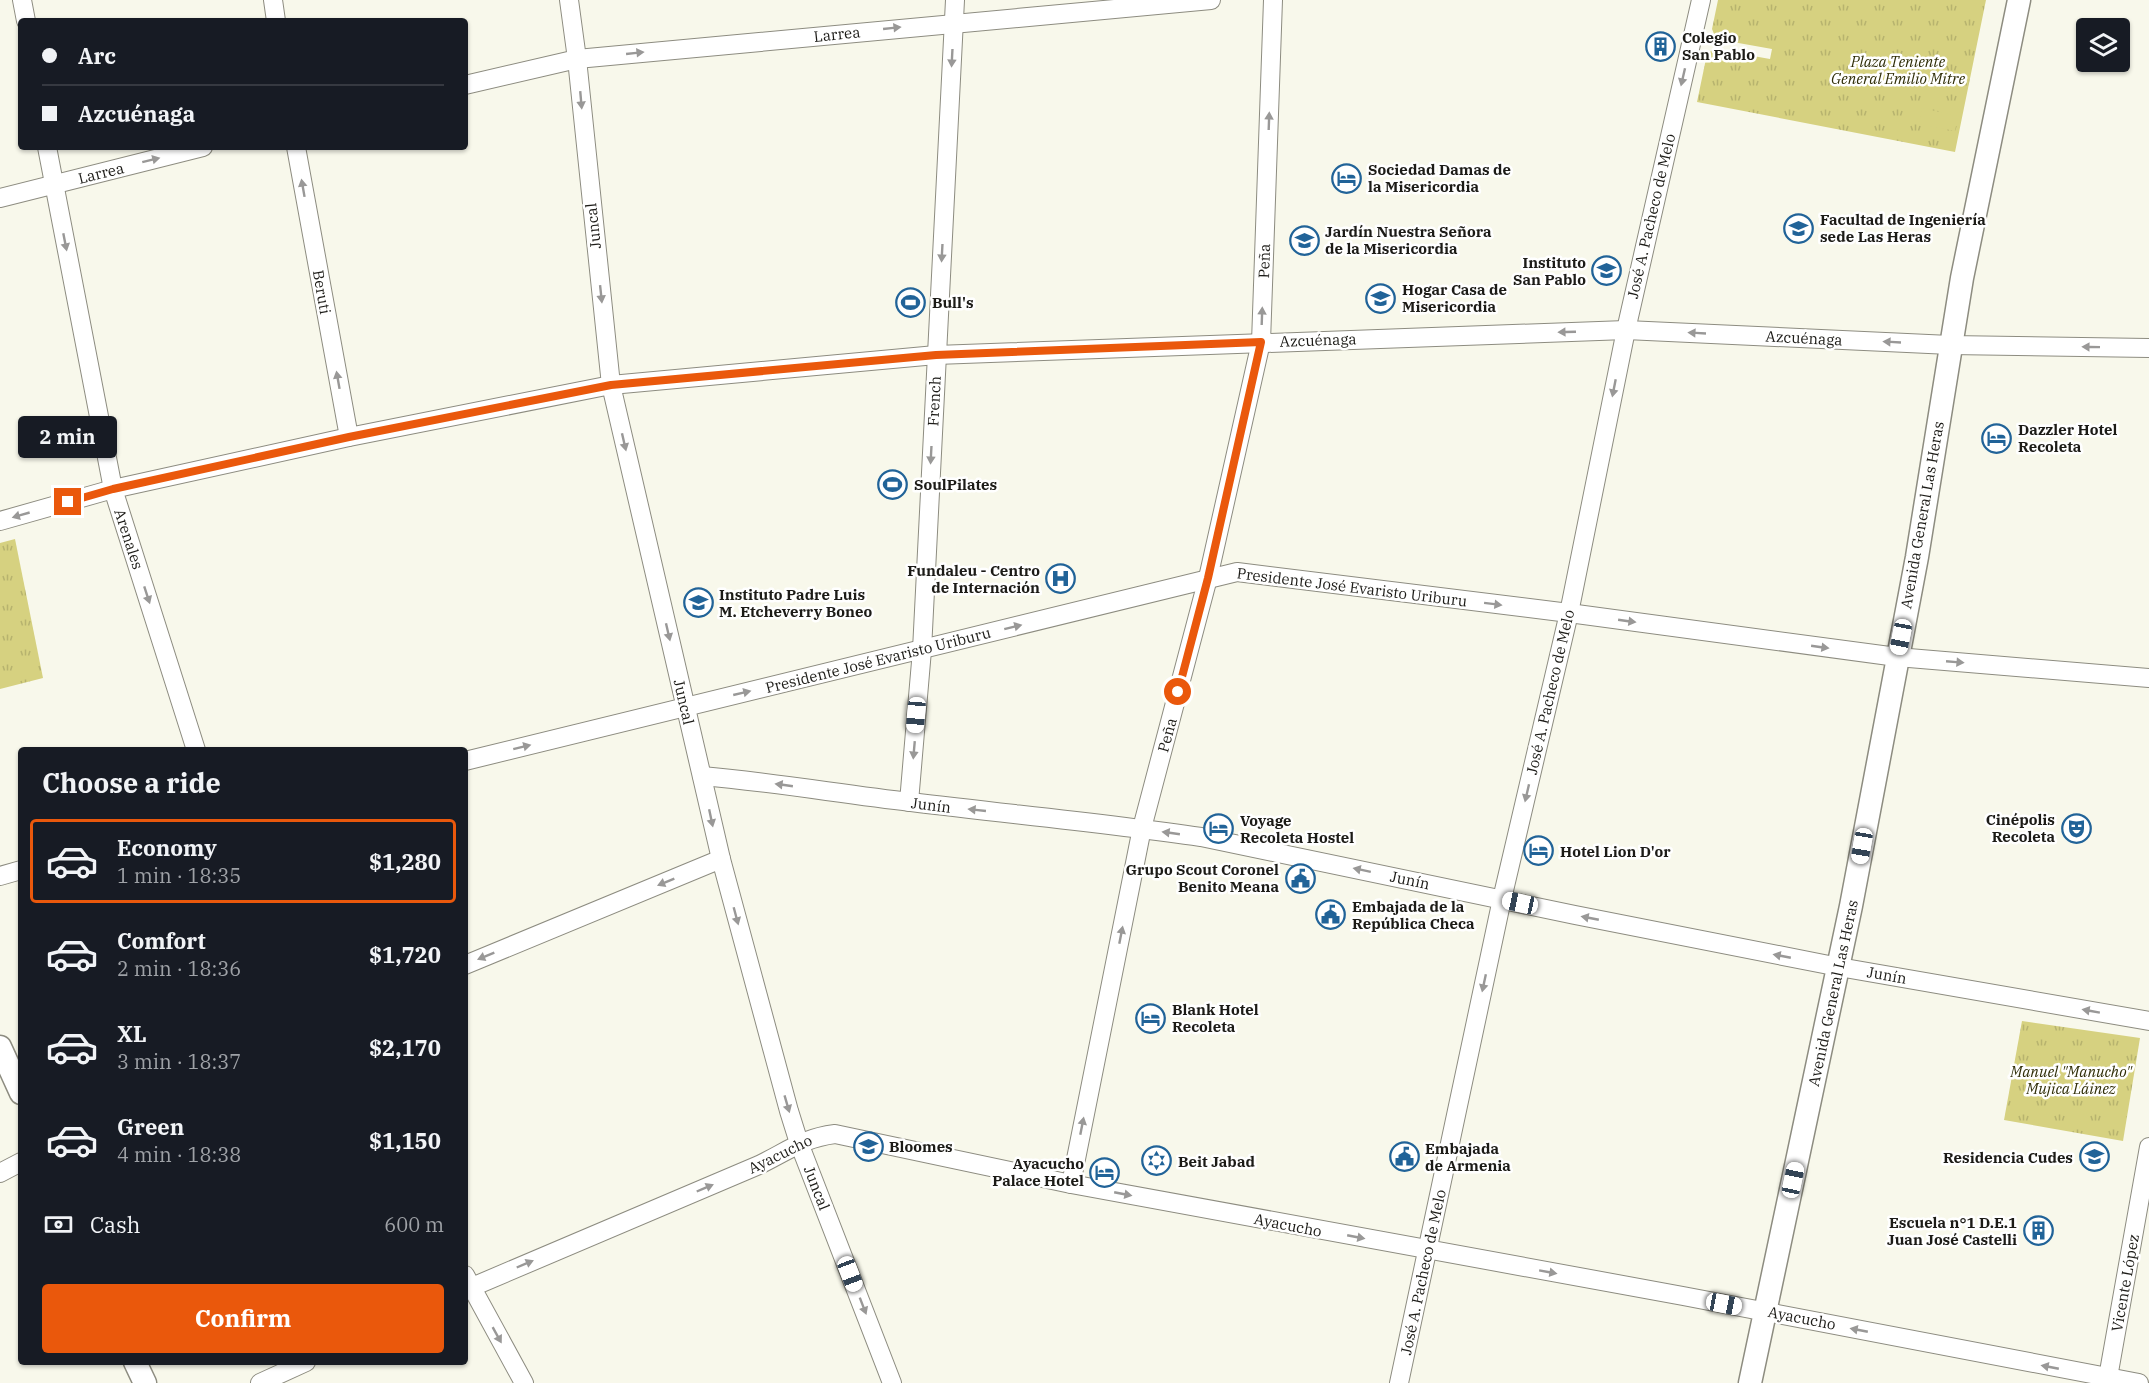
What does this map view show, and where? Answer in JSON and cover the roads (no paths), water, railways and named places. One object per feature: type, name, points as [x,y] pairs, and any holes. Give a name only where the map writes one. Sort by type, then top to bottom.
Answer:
[{"type":"main road","name":"Avenida General Las Heras","points":[[1750,1383],[1839,967],[1917,557],[1950,345],[1988,145],[2019,0]]},
{"type":"main road","points":[[0,1047],[18,1086]]},
{"type":"main road","points":[[136,1365],[145,1383]]},
{"type":"street","points":[[22,0],[25,18]]},
{"type":"street","points":[[273,0],[276,18]]},
{"type":"street","name":"Juncal","points":[[569,0],[611,385],[685,707],[721,859],[799,1143],[892,1383]]},
{"type":"street","name":"French","points":[[909,802],[922,650],[955,0]]},
{"type":"street","name":"Larrea","points":[[468,84],[577,59],[954,22],[1211,0]]},
{"type":"street","name":"Peña","points":[[1071,1184],[1142,828],[1208,578],[1261,342],[1273,0]]},
{"type":"street","name":"José A. Pacheco de Melo","points":[[1399,1383],[1502,899],[1569,613],[1626,330],[1701,0]]},
{"type":"street","name":"Arenales","points":[[48,150],[113,489],[195,747]]},
{"type":"street","name":"Larrea","points":[[0,198],[191,150]]},
{"type":"street","name":"Beruti","points":[[297,150],[349,437]]},
{"type":"street","name":"Azcuénaga","points":[[0,521],[113,489],[349,437],[611,385],[936,355],[1626,330],[1950,345],[2149,348]]},
{"type":"street","name":"Presidente José Evaristo Uriburu","points":[[468,760],[1237,572],[1897,657],[2149,678]]},
{"type":"street","name":"Junín","points":[[702,776],[1201,837],[1839,967],[2149,1021]]},
{"type":"street","points":[[468,964],[721,859]]},
{"type":"street","points":[[0,876],[18,871]]},
{"type":"street","name":"Ayacucho","points":[[468,1284],[759,1165],[799,1143],[835,1134],[1071,1184],[1765,1311],[2107,1380],[2139,1383]]},
{"type":"street","name":"Vicente López","points":[[2107,1380],[2149,1147]]},
{"type":"street","points":[[0,1173],[18,1164]]},
{"type":"street","points":[[468,1286],[524,1383]]},
{"type":"street","points":[[260,1383],[299,1365]]},
{"type":"place","name":"Colegio San Pablo","points":[[1661,46]]},
{"type":"place","name":"Sociedad Damas de la Misericordia","points":[[1347,178]]},
{"type":"place","name":"Facultad de Ingeniería sede Las Heras","points":[[1799,228]]},
{"type":"place","name":"Jardín Nuestra Señora de la Misericordia","points":[[1304,240]]},
{"type":"place","name":"Instituto San Pablo","points":[[1607,271]]},
{"type":"place","name":"Hogar Casa de Misericordia","points":[[1381,298]]},
{"type":"place","name":"Bull's","points":[[911,302]]},
{"type":"place","name":"Dazzler Hotel Recoleta","points":[[1997,438]]},
{"type":"place","name":"SoulPilates","points":[[893,484]]},
{"type":"place","name":"Fundaleu - Centro de Internación","points":[[1061,579]]},
{"type":"place","name":"Instituto Padre Luis M. Etcheverry Boneo","points":[[698,603]]},
{"type":"place","name":"Cinépolis Recoleta","points":[[2076,828]]},
{"type":"place","name":"Voyage Recoleta Hostel","points":[[1219,829]]},
{"type":"place","name":"Hotel Lion D'or","points":[[1539,851]]},
{"type":"place","name":"Grupo Scout Coronel Benito Meana","points":[[1300,878]]},
{"type":"place","name":"Embajada de la República Checa","points":[[1331,915]]},
{"type":"place","name":"Blank Hotel Recoleta","points":[[1151,1018]]},
{"type":"place","name":"Bloomes","points":[[868,1146]]},
{"type":"place","name":"Embajada de Armenia","points":[[1404,1157]]},
{"type":"place","name":"Residencia Cudes","points":[[2094,1157]]},
{"type":"place","name":"Beit Jabad","points":[[1157,1161]]},
{"type":"place","name":"Ayacucho Palace Hotel","points":[[1105,1172]]},
{"type":"place","name":"Escuela n°1 D.E.1 Juan José Castelli","points":[[2038,1231]]},
{"type":"park label","name":"Plaza Teniente General Emilio Mitre","points":[[1898,70]]},
{"type":"park label","name":"Manuel \"Manucho\" Mujica Láinez","points":[[2071,1080]]}]
